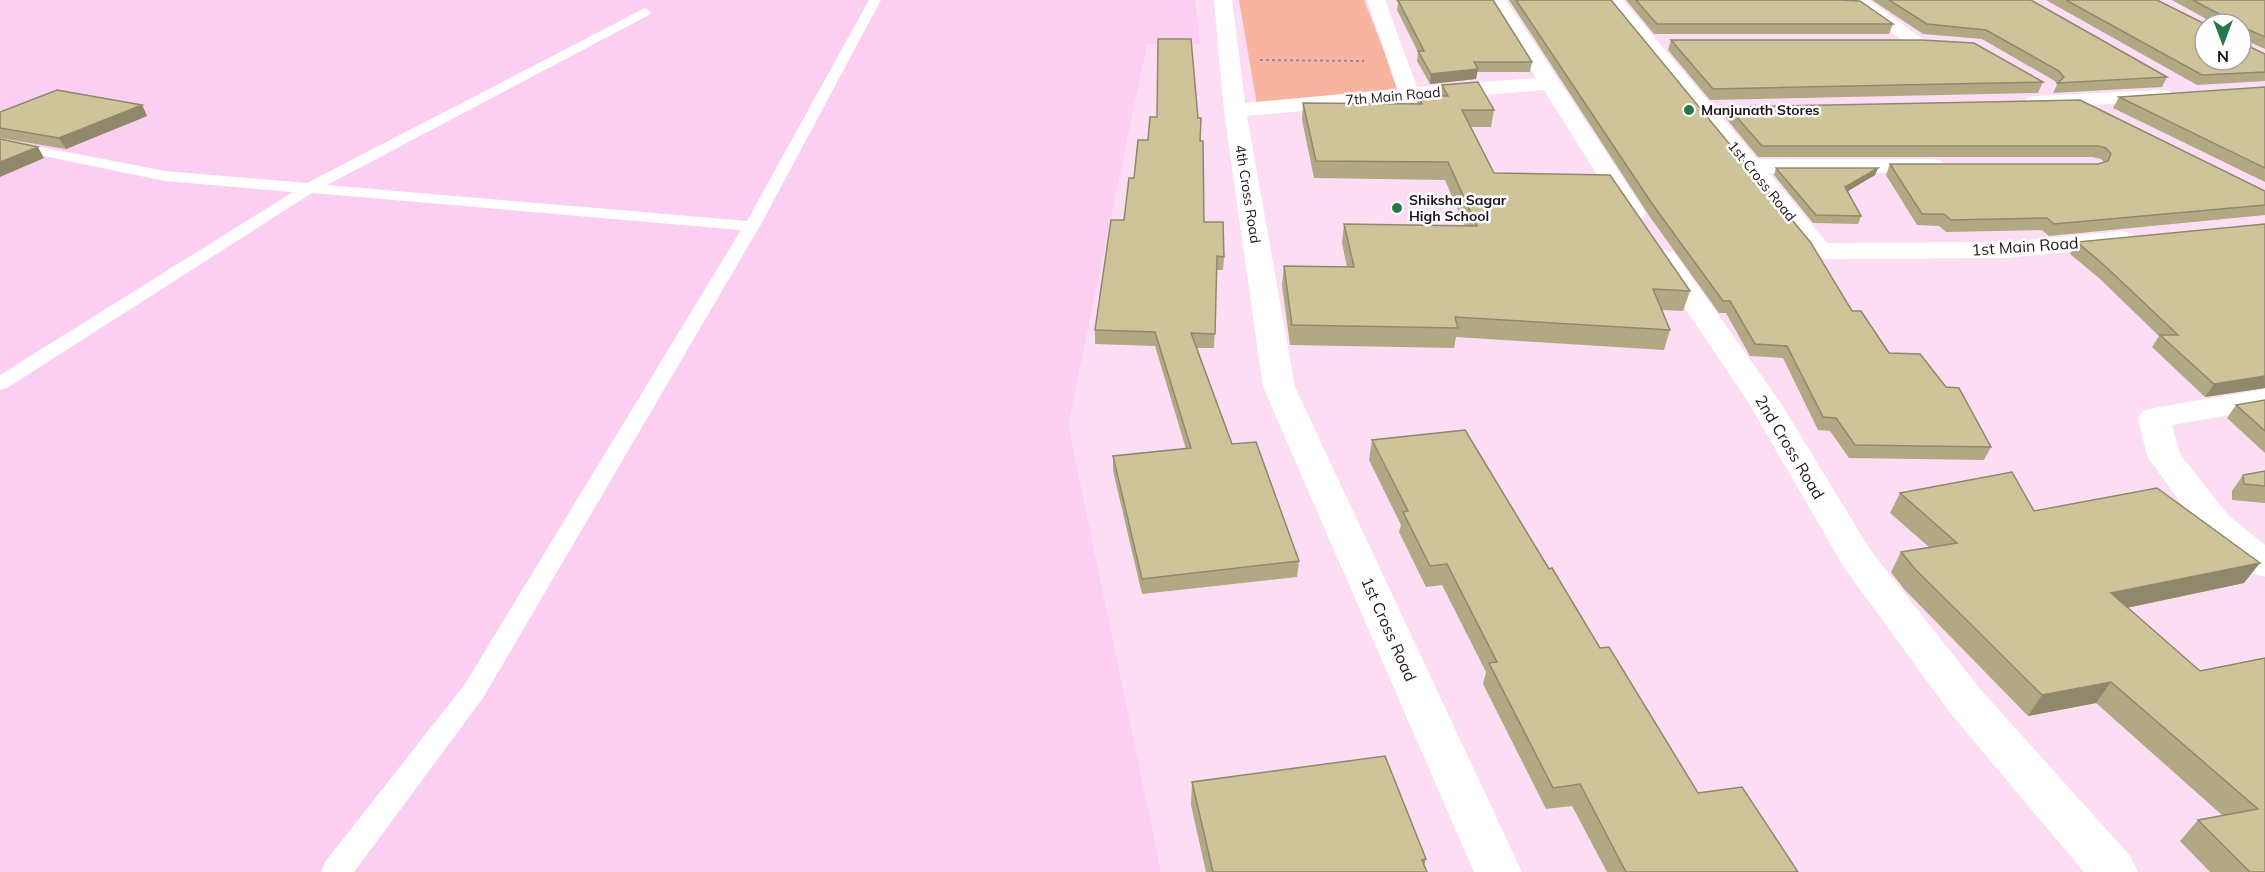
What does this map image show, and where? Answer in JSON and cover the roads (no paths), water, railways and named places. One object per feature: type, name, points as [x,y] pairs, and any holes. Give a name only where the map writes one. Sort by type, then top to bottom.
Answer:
[{"type":"street","name":"4th Cross Road","points":[[1223,0],[1236,111],[1279,387]]},
{"type":"street","points":[[1376,0],[1409,94]]},
{"type":"street","name":"2nd Cross Road","points":[[1497,0],[1637,219],[1764,402],[1858,560],[1966,702],[2114,872]]},
{"type":"street","name":"1st Cross Road","points":[[1613,0],[1820,252]]},
{"type":"street","points":[[1852,2],[1927,43],[1882,42]]},
{"type":"street","points":[[1647,42],[1671,42]]},
{"type":"street","name":"7th Main Road","points":[[1236,111],[1551,83]]},
{"type":"street","points":[[2019,102],[2078,101],[2172,85]]},
{"type":"street","points":[[2078,101],[2118,120]]},
{"type":"street","points":[[1703,109],[1726,109]]},
{"type":"street","points":[[1750,166],[1950,166]]},
{"type":"street","name":"1st Main Road","points":[[1820,252],[2006,250],[2147,236]]},
{"type":"street","name":"1st Cross Road","points":[[1279,387],[1498,872]]},
{"type":"street","points":[[2262,562],[2215,524],[2164,456],[2154,418],[2265,399]]},
{"type":"lane","points":[[336,872],[474,691],[752,226],[874,0]]},
{"type":"lane","points":[[0,384],[310,188],[645,12]]},
{"type":"lane","points":[[0,143],[165,176],[752,226]]},
{"type":"place","name":"Manjunath Stores","points":[[1689,110]]},
{"type":"place","name":"Shiksha Sagar High School","points":[[1397,208]]}]
